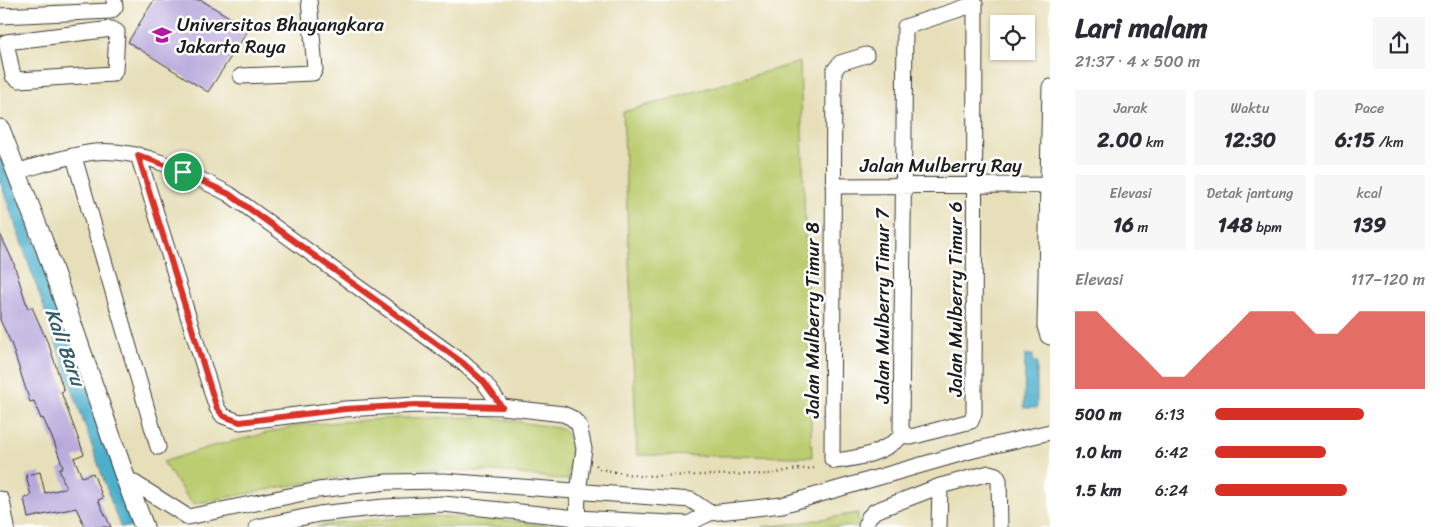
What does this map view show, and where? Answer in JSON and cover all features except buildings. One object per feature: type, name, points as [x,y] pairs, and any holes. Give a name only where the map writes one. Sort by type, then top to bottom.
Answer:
[{"type":"main road","points":[[0,129],[44,241],[144,527]]},
{"type":"main road","points":[[0,501],[4,527]]},
{"type":"street","points":[[0,16],[111,11],[115,7],[114,0]]},
{"type":"street","points":[[241,76],[313,73],[315,69],[309,0]]},
{"type":"street","name":"Jalan Mulberry Timur 7","points":[[903,431],[905,27],[975,4]]},
{"type":"street","name":"Jalan Mulberry Timur 6","points":[[903,431],[911,437],[971,421],[974,412],[975,4]]},
{"type":"street","points":[[112,29],[117,32],[114,72],[113,74],[19,80],[13,76],[3,36],[112,29]]},
{"type":"street","name":"Jalan Mulberry Timur 8","points":[[866,55],[840,63],[834,71],[832,459],[835,461],[876,453],[893,444],[903,431]]},
{"type":"street","points":[[1048,331],[1050,87]]},
{"type":"street","points":[[16,172],[94,152],[112,152],[138,155],[191,176],[229,194],[463,363],[484,382],[502,407]]},
{"type":"street","points":[[138,155],[213,396],[217,408],[223,416],[240,422],[345,409],[416,405],[502,407],[563,414],[572,418],[579,425],[584,449],[578,492],[577,523]]},
{"type":"street","points":[[74,157],[158,447]]},
{"type":"street","name":"Jalan Mulberry Ray","points":[[833,186],[1049,185]]},
{"type":"street","points":[[257,527],[319,514],[384,507],[443,504],[577,523],[688,524],[710,513],[782,505],[970,451],[1050,432]]},
{"type":"street","points":[[866,527],[868,518],[875,512],[940,486],[989,473],[996,475],[999,480],[1000,527]]},
{"type":"street","points":[[125,477],[190,522],[318,490],[386,482],[444,481],[691,500],[710,513]]},
{"type":"street","points":[[939,527],[940,486]]},
{"type":"path","points":[[584,449],[591,461],[600,469],[639,476],[773,474],[814,468]]},
{"type":"green space","points":[[800,62],[812,457],[637,455],[623,112]]},
{"type":"green space","points":[[490,417],[563,429],[573,443],[567,480],[503,472],[421,469],[325,479],[192,504],[163,462],[209,447],[300,425],[395,418]]},
{"type":"green space","points":[[858,513],[858,527],[762,527],[798,523]]},
{"type":"green space","points":[[426,516],[486,518],[561,527],[316,527],[342,522]]},
{"type":"water","name":"Kali Baru","points":[[0,142],[136,527],[120,527],[0,181]]},
{"type":"water","points":[[1025,355],[1033,355],[1033,362],[1037,362],[1037,408],[1024,408]]},
{"type":"place","name":"Universitas Bhayangkara Jakarta Raya","points":[[162,35]]},
{"type":"route","points":[[138,155],[183,172],[229,194],[463,363],[484,382],[502,407],[416,405],[345,409],[240,422],[223,416],[217,408],[213,396],[138,155]]}]
